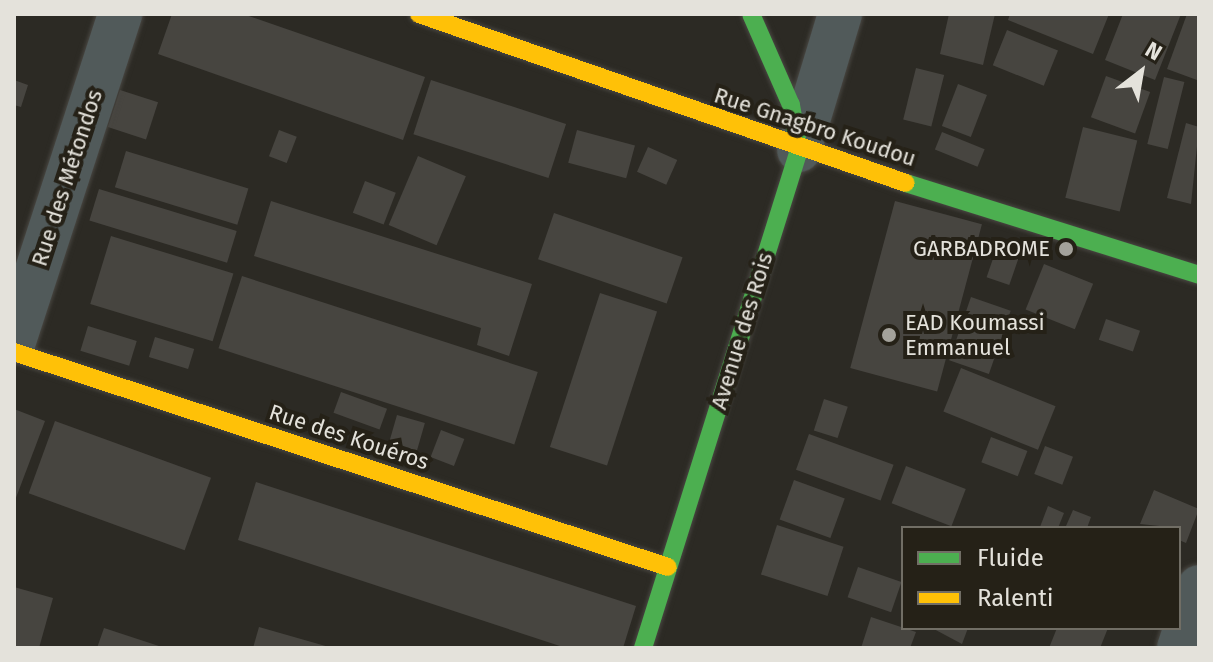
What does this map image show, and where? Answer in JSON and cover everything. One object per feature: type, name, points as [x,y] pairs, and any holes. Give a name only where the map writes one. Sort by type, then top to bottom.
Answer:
[{"type":"street","name":"Rue des Métondos","points":[[14,341],[120,14]]},
{"type":"street","name":"Rue Gnagbro Koudou","points":[[419,14],[799,150],[1199,275]]},
{"type":"street","points":[[751,14],[791,105],[799,150]]},
{"type":"street","name":"Avenue des Rois","points":[[643,648],[840,14]]},
{"type":"street","name":"Rue des Kouéros","points":[[14,352],[668,567]]},
{"type":"street","points":[[1179,648],[1199,587]]},
{"type":"building","points":[[172,14],[243,14],[425,77],[403,140],[158,54]]},
{"type":"building","points":[[949,14],[995,14],[983,65],[940,54]]},
{"type":"building","points":[[1010,14],[1109,14],[1093,54],[1008,20]]},
{"type":"building","points":[[1123,14],[1181,14],[1155,80],[1105,60]]},
{"type":"building","points":[[1187,14],[1199,14],[1197,80],[1167,69]]},
{"type":"building","points":[[1007,30],[1058,51],[1044,86],[993,65]]},
{"type":"building","points":[[916,68],[944,75],[931,126],[903,119]]},
{"type":"building","points":[[1106,76],[1150,92],[1135,133],[1091,117]]},
{"type":"building","points":[[1164,77],[1184,82],[1168,149],[1147,144]]},
{"type":"building","points":[[14,80],[28,85],[21,107],[14,105]]},
{"type":"building","points":[[431,80],[566,124],[548,178],[413,134]]},
{"type":"building","points":[[958,84],[987,95],[971,137],[942,126]]},
{"type":"building","points":[[120,90],[158,102],[146,139],[108,127]]},
{"type":"building","points":[[1186,123],[1199,127],[1191,204],[1167,198]]},
{"type":"building","points":[[1083,127],[1137,141],[1120,211],[1065,198]]},
{"type":"building","points":[[279,130],[297,137],[287,163],[269,156]]},
{"type":"building","points":[[577,130],[635,146],[626,178],[568,163]]},
{"type":"building","points":[[942,132],[985,149],[978,167],[935,150]]},
{"type":"building","points":[[648,147],[677,160],[666,185],[637,172]]},
{"type":"building","points":[[126,151],[248,188],[237,225],[115,187]]},
{"type":"building","points":[[418,156],[466,176],[437,245],[389,225]]},
{"type":"building","points":[[365,181],[396,193],[384,225],[353,213]]},
{"type":"building","points":[[99,189],[237,231],[227,263],[89,221]]},
{"type":"building","points":[[271,201],[532,284],[509,356],[477,345],[481,328],[254,256]]},
{"type":"building","points":[[895,201],[982,224],[937,391],[850,368]]},
{"type":"building","points":[[554,213],[683,257],[667,304],[538,259]]},
{"type":"building","points":[[111,236],[233,273],[213,341],[90,304]]},
{"type":"building","points":[[997,247],[1020,255],[1009,285],[987,277]]},
{"type":"building","points":[[1044,264],[1093,284],[1075,329],[1026,309]]},
{"type":"building","points":[[242,276],[538,372],[514,444],[219,348]]},
{"type":"building","points":[[600,293],[657,312],[607,466],[550,447]]},
{"type":"building","points":[[971,297],[1011,311],[989,374],[949,360]]},
{"type":"building","points":[[1106,319],[1140,331],[1133,352],[1099,340]]},
{"type":"building","points":[[88,326],[137,341],[129,366],[80,351]]},
{"type":"building","points":[[155,337],[194,349],[188,369],[149,357]]},
{"type":"building","points":[[961,368],[1056,406],[1038,450],[943,412]]},
{"type":"building","points":[[341,392],[387,409],[380,429],[333,413]]},
{"type":"building","points":[[824,399],[848,407],[838,438],[814,430]]},
{"type":"building","points":[[14,409],[45,421],[14,503]]},
{"type":"building","points":[[397,415],[425,423],[416,453],[388,445]]},
{"type":"building","points":[[55,421],[211,478],[185,550],[29,493]]},
{"type":"building","points":[[441,430],[464,439],[454,466],[431,457]]},
{"type":"building","points":[[809,434],[894,465],[881,500],[796,470]]},
{"type":"building","points":[[991,437],[1027,451],[1018,476],[981,462]]},
{"type":"building","points":[[1045,446],[1073,457],[1062,485],[1034,474]]},
{"type":"building","points":[[906,466],[966,489],[951,526],[892,503]]},
{"type":"building","points":[[794,480],[845,498],[830,538],[780,519]]},
{"type":"building","points":[[256,482],[636,606],[623,648],[566,648],[238,540]]},
{"type":"building","points":[[1154,490],[1199,509],[1186,543],[1181,541],[1181,526],[1140,524]]},
{"type":"building","points":[[1048,506],[1064,513],[1059,526],[1040,526]]},
{"type":"building","points":[[1073,510],[1091,517],[1088,526],[1066,526]]},
{"type":"building","points":[[777,525],[844,547],[828,596],[761,574]]},
{"type":"building","points":[[858,567],[901,582],[891,612],[848,597]]},
{"type":"building","points":[[14,587],[53,598],[39,648],[14,648]]},
{"type":"building","points":[[871,617],[901,627],[901,630],[916,632],[910,648],[861,648]]},
{"type":"building","points":[[259,627],[329,647],[253,648]]},
{"type":"building","points":[[104,628],[162,647],[162,648],[97,648]]},
{"type":"building","points":[[936,630],[967,630],[962,644]]},
{"type":"building","points":[[1056,630],[1107,630],[1100,648],[1049,648]]},
{"type":"traffic: fast","points":[[643,648],[799,150],[791,105],[751,14]]},
{"type":"traffic: fast","points":[[906,183],[1199,275]]},
{"type":"traffic: slow","points":[[419,14],[906,183]]},
{"type":"traffic: slow","points":[[14,352],[668,567]]},
{"type":"place","name":"GARBADROME","points":[[1066,249]]},
{"type":"place","name":"EAD Koumassi Emmanuel","points":[[889,335]]}]
